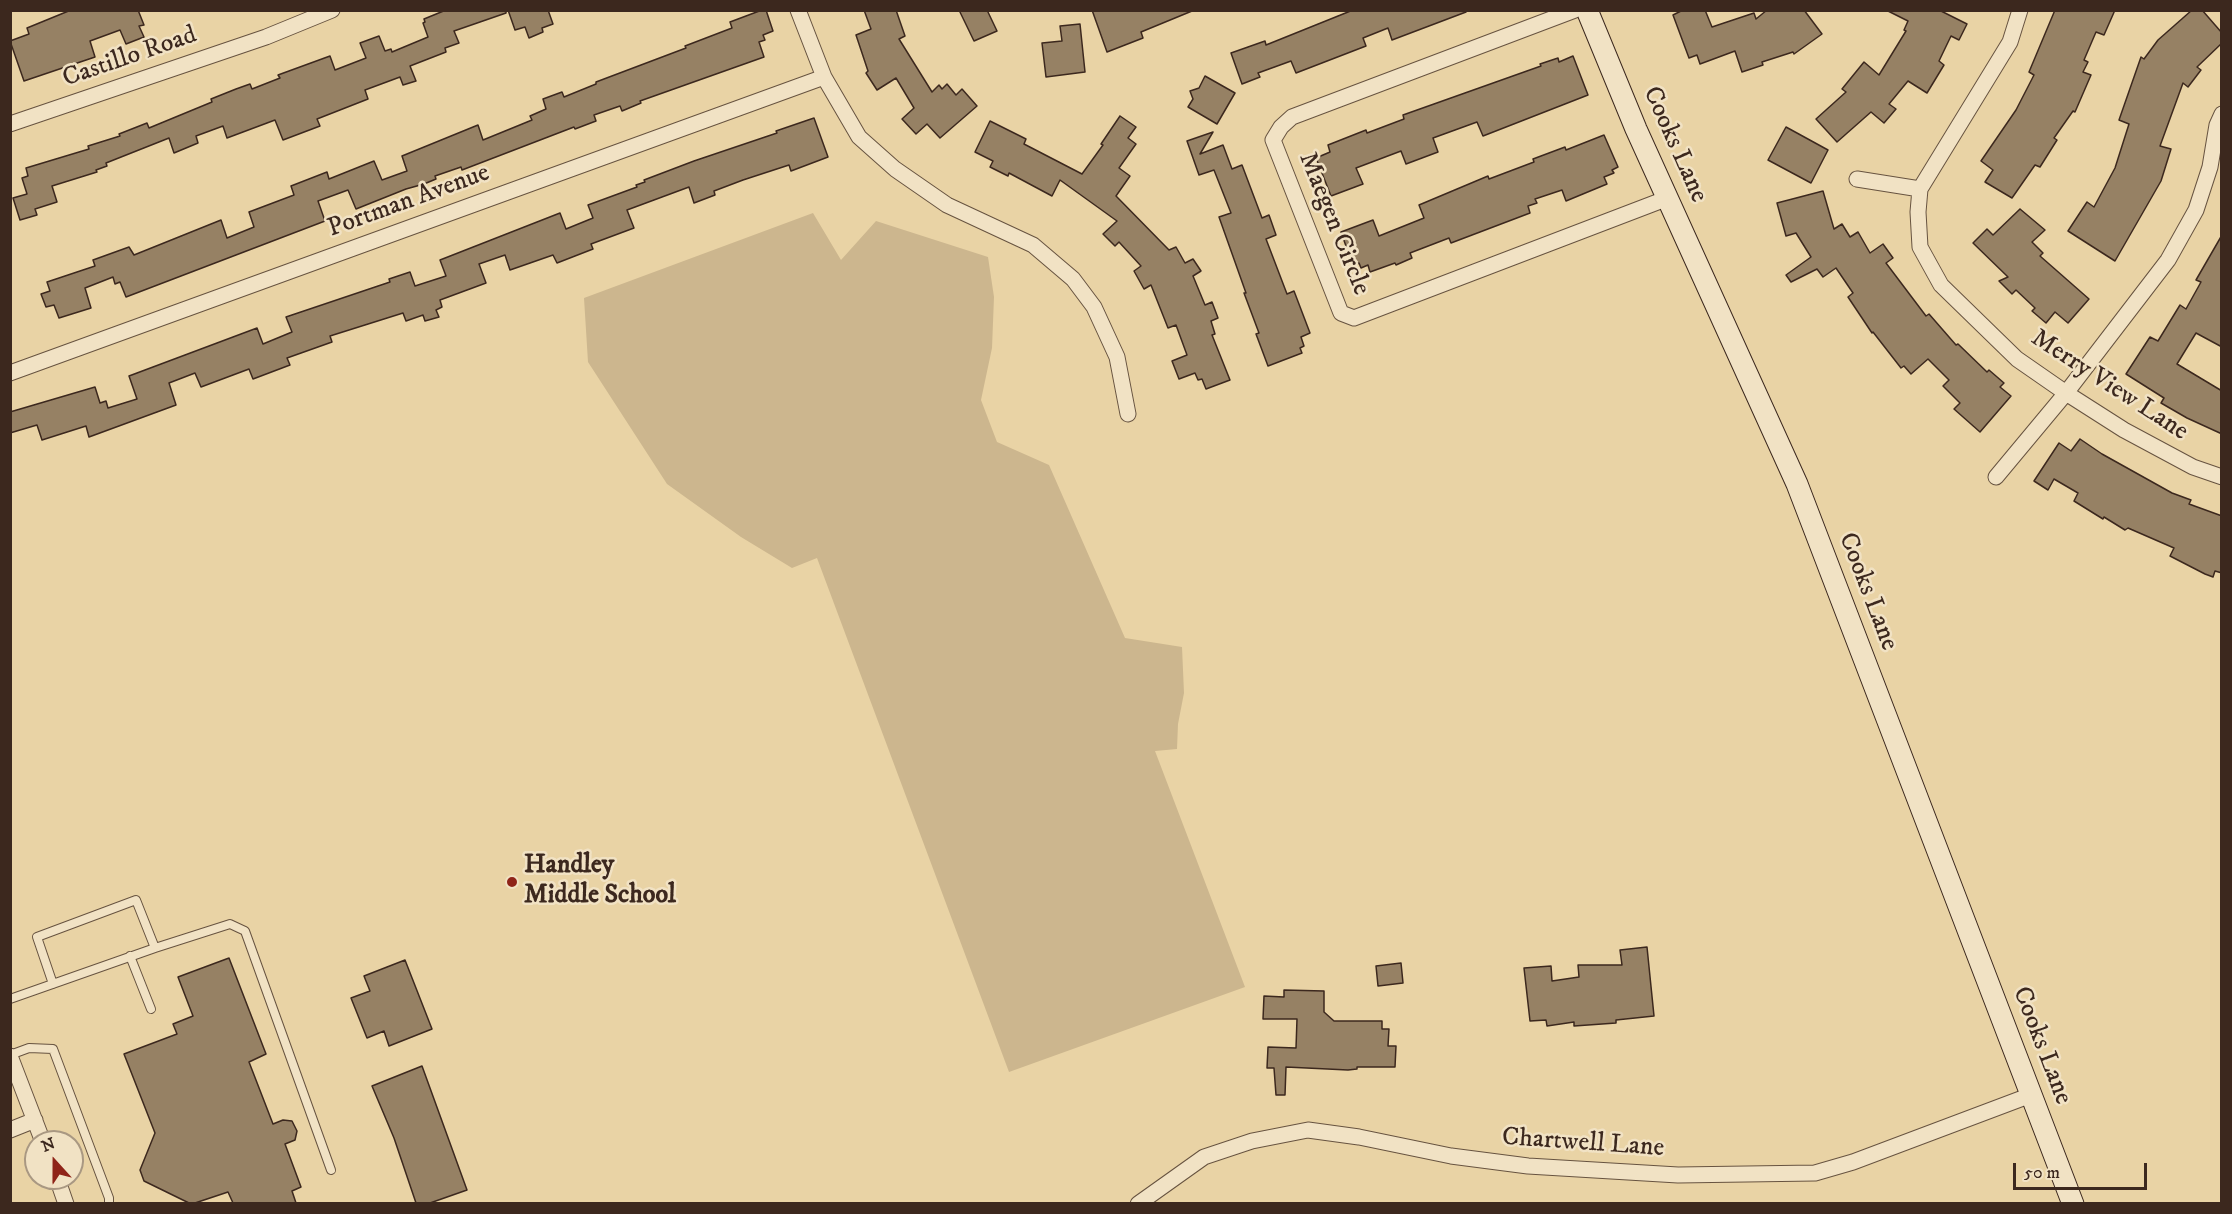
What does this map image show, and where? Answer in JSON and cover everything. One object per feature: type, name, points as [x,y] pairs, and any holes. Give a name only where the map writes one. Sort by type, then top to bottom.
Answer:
[{"type":"main road","name":"Cooks Lane","points":[[1587,10],[1668,198],[1797,484],[2073,1203]]},
{"type":"street","name":"Castillo Road","points":[[10,124],[266,37],[332,10]]},
{"type":"street","points":[[798,10],[824,77],[859,136],[896,169],[947,205],[1034,245],[1073,279],[1094,307],[1117,357],[1128,414]]},
{"type":"street","name":"Maegen Circle","points":[[1575,10],[1292,117],[1281,127],[1273,140],[1341,313],[1354,318],[1668,198]]},
{"type":"street","name":"Merry View Lane","points":[[2020,10],[2010,42],[1920,189],[1918,212],[1920,247],[1941,285],[2018,359],[2124,430],[2193,467],[2222,477]]},
{"type":"street","name":"Portman Avenue","points":[[10,373],[824,77]]},
{"type":"street","points":[[1996,477],[2066,393],[2168,260],[2196,210],[2210,167],[2217,125],[2222,114]]},
{"type":"street","points":[[1857,179],[1920,189]]},
{"type":"street","points":[[10,1055],[39,1130]]},
{"type":"street","name":"Chartwell Lane","points":[[1138,1203],[1204,1157],[1252,1141],[1308,1130],[1359,1137],[1451,1156],[1528,1166],[1678,1175],[1815,1173],[1853,1162],[2031,1095]]},
{"type":"street","points":[[10,1130],[35,1120]]},
{"type":"lane","points":[[53,984],[36,937],[136,900],[155,948]]},
{"type":"lane","points":[[10,999],[230,924],[245,931],[331,1170]]},
{"type":"lane","points":[[130,957],[151,1009]]},
{"type":"lane","points":[[10,1055],[28,1048],[53,1049],[109,1203]]},
{"type":"shaded area","points":[[813,213],[841,260],[876,221],[988,257],[994,297],[992,348],[981,400],[997,442],[1049,465],[1125,638],[1182,647],[1184,693],[1178,724],[1177,749],[1155,751],[1245,987],[1009,1072],[817,558],[792,568],[741,537],[667,484],[588,362],[584,298]]},
{"type":"building","points":[[71,10],[138,10],[144,25],[139,26],[144,37],[126,44],[120,30],[90,41],[95,57],[24,81],[10,41],[29,34],[27,28]]},
{"type":"building","points":[[446,10],[506,10],[506,13],[454,31],[459,43],[445,48],[446,52],[410,66],[416,81],[403,85],[400,77],[365,90],[368,99],[317,119],[320,126],[283,140],[275,120],[227,138],[223,126],[196,136],[198,143],[174,153],[169,138],[106,163],[107,166],[96,170],[97,172],[52,186],[57,202],[35,209],[37,215],[20,220],[13,198],[27,194],[22,178],[28,176],[26,168],[89,149],[88,146],[120,136],[119,134],[147,123],[149,128],[212,102],[211,99],[236,89],[250,84],[252,89],[280,78],[278,75],[330,56],[335,70],[366,58],[360,43],[379,36],[385,51],[391,49],[392,52],[428,37],[423,23],[424,19]]},
{"type":"building","points":[[508,10],[548,10],[553,24],[542,28],[543,32],[529,38],[525,27],[515,30]]},
{"type":"building","points":[[766,10],[773,31],[763,35],[765,40],[759,42],[764,57],[640,101],[641,103],[622,111],[620,106],[594,115],[596,121],[575,129],[574,127],[462,170],[461,167],[435,176],[436,179],[356,209],[348,190],[318,201],[325,221],[126,297],[120,282],[115,284],[113,277],[85,288],[91,308],[59,318],[54,305],[46,307],[41,294],[50,291],[47,282],[95,266],[93,260],[129,247],[134,255],[221,220],[227,238],[254,227],[249,212],[294,195],[291,186],[327,172],[329,179],[374,161],[382,180],[407,171],[402,156],[478,125],[483,140],[532,120],[530,116],[546,109],[543,99],[562,92],[564,97],[596,84],[596,82],[686,48],[685,46],[732,28],[730,22]]},
{"type":"building","points":[[864,10],[896,10],[905,36],[899,39],[932,92],[939,85],[942,89],[947,84],[956,95],[962,89],[977,106],[940,138],[927,124],[916,134],[902,119],[914,108],[896,78],[877,90],[866,73],[868,71],[856,35],[871,29]]},
{"type":"building","points":[[959,10],[987,10],[997,31],[974,41]]},
{"type":"building","points":[[1092,10],[1192,11],[1141,32],[1143,38],[1107,52]]},
{"type":"building","points":[[1353,10],[1466,10],[1466,12],[1392,40],[1388,28],[1363,38],[1366,46],[1296,73],[1291,61],[1258,73],[1260,77],[1242,84],[1231,53],[1265,41],[1266,45]]},
{"type":"building","points":[[1683,10],[1705,10],[1712,27],[1754,13],[1756,19],[1767,10],[1804,10],[1822,34],[1794,54],[1793,52],[1762,62],[1763,65],[1742,72],[1735,51],[1700,64],[1697,55],[1689,58],[1673,15]]},
{"type":"building","points":[[1886,10],[1939,10],[1967,24],[1959,40],[1951,36],[1939,61],[1944,65],[1927,93],[1908,81],[1889,104],[1896,109],[1884,123],[1871,112],[1837,142],[1816,119],[1846,92],[1842,89],[1864,62],[1879,75],[1906,31],[1904,30],[1908,21]]},
{"type":"building","points":[[2055,10],[2115,10],[2104,35],[2096,32],[2084,60],[2088,62],[2083,72],[2091,75],[2075,112],[2073,111],[2054,138],[2057,140],[2040,167],[2035,165],[2012,198],[1985,182],[1993,170],[1981,161],[2016,110],[2034,75],[2029,72]]},
{"type":"building","points":[[2192,10],[2202,10],[2222,33],[2222,43],[2197,67],[2201,70],[2188,87],[2183,83],[2160,146],[2171,149],[2161,181],[2115,261],[2068,231],[2087,202],[2094,207],[2115,168],[2129,124],[2119,120],[2141,57],[2144,59],[2158,40]]},
{"type":"building","points":[[1080,24],[1085,72],[1046,77],[1042,43],[1062,41],[1060,26]]},
{"type":"building","points":[[1573,56],[1588,95],[1483,136],[1477,122],[1433,138],[1438,152],[1406,164],[1401,151],[1356,168],[1363,184],[1331,196],[1316,158],[1330,152],[1328,145],[1366,130],[1367,133],[1404,119],[1403,115],[1541,66],[1540,64],[1558,58],[1559,62]]},
{"type":"building","points":[[1205,76],[1235,93],[1217,124],[1188,107],[1193,99],[1190,91],[1199,88]]},
{"type":"building","points":[[1120,116],[1136,127],[1128,138],[1136,144],[1119,168],[1130,176],[1116,196],[1169,250],[1176,247],[1185,263],[1193,259],[1201,271],[1193,276],[1205,305],[1212,302],[1218,318],[1211,321],[1215,334],[1212,335],[1230,380],[1206,389],[1202,379],[1198,380],[1195,373],[1179,379],[1172,361],[1187,355],[1176,325],[1168,328],[1151,285],[1144,289],[1134,271],[1141,266],[1119,242],[1115,246],[1103,234],[1117,221],[1060,180],[1052,196],[1009,173],[1008,176],[990,167],[993,161],[975,152],[990,121],[1026,139],[1024,144],[1082,174]]},
{"type":"building","points":[[814,118],[828,157],[791,171],[789,165],[743,180],[714,191],[715,195],[694,203],[689,187],[627,210],[634,228],[591,244],[593,249],[557,263],[553,255],[510,270],[505,255],[479,264],[486,283],[440,300],[442,307],[436,310],[439,317],[425,321],[423,315],[406,321],[403,313],[330,336],[332,342],[287,358],[290,365],[253,379],[249,369],[201,387],[195,373],[169,383],[176,405],[89,437],[86,426],[42,440],[37,425],[10,433],[10,412],[95,387],[100,403],[106,401],[108,408],[137,399],[129,376],[257,328],[263,344],[292,332],[286,317],[390,282],[389,279],[410,272],[415,286],[446,276],[440,260],[560,213],[566,229],[593,218],[588,205],[637,187],[636,185],[645,182],[644,180]]},
{"type":"building","points":[[1786,127],[1828,150],[1811,183],[1768,160]]},
{"type":"building","points":[[1213,132],[1200,154],[1223,145],[1232,169],[1242,165],[1262,218],[1269,215],[1276,235],[1266,239],[1287,294],[1294,291],[1310,333],[1301,337],[1304,346],[1300,348],[1302,353],[1268,366],[1256,334],[1259,333],[1244,293],[1246,293],[1219,217],[1231,213],[1214,170],[1199,175],[1187,141]]},
{"type":"building","points":[[1604,135],[1618,167],[1612,170],[1614,173],[1604,177],[1607,184],[1566,201],[1562,190],[1535,199],[1537,203],[1528,206],[1530,213],[1451,243],[1449,238],[1410,253],[1412,258],[1396,265],[1395,263],[1370,272],[1368,265],[1361,268],[1359,263],[1353,266],[1341,232],[1373,220],[1379,236],[1424,218],[1419,205],[1488,176],[1489,179],[1534,162],[1533,159],[1565,147],[1566,150]]},
{"type":"building","points":[[1823,191],[1834,229],[1842,224],[1850,237],[1858,232],[1870,253],[1883,244],[1893,258],[1886,263],[1926,316],[1929,314],[1956,345],[1958,344],[1987,372],[1989,370],[2004,383],[2000,387],[2011,396],[1980,432],[1954,409],[1960,403],[1943,386],[1949,380],[1928,359],[1911,374],[1904,366],[1901,368],[1872,333],[1848,297],[1853,293],[1836,268],[1823,277],[1817,269],[1791,282],[1786,275],[1811,257],[1796,233],[1786,236],[1777,203]]},
{"type":"building","points":[[2020,209],[2045,230],[2032,242],[2043,253],[2040,256],[2089,299],[2068,323],[2055,312],[2046,323],[2032,311],[2035,308],[2016,290],[2012,294],[1999,281],[2008,277],[1973,243],[1987,229],[1993,235]]},
{"type":"building","points":[[2222,235],[2222,347],[2196,333],[2177,364],[2222,391],[2222,434],[2161,403],[2164,398],[2126,374],[2150,337],[2158,341],[2180,305],[2186,309],[2201,282],[2196,280]]},
{"type":"building","points":[[2080,439],[2172,493],[2191,500],[2189,504],[2222,516],[2222,573],[2215,571],[2213,577],[2205,574],[2170,556],[2174,548],[2128,528],[2125,530],[2104,517],[2103,519],[2074,501],[2078,493],[2054,479],[2048,490],[2034,481],[2059,443],[2071,451]]},
{"type":"building","points":[[1647,947],[1654,1016],[1616,1020],[1616,1023],[1574,1026],[1574,1022],[1547,1026],[1546,1020],[1530,1021],[1524,968],[1551,966],[1552,981],[1579,977],[1578,965],[1622,965],[1620,950]]},
{"type":"building","points":[[229,958],[266,1054],[249,1062],[273,1124],[283,1120],[292,1121],[297,1131],[295,1140],[285,1144],[301,1187],[292,1191],[296,1203],[233,1203],[228,1192],[189,1203],[144,1181],[140,1170],[155,1133],[124,1054],[177,1034],[173,1024],[193,1016],[178,977]]},
{"type":"building","points":[[405,960],[432,1029],[389,1046],[384,1031],[367,1038],[351,998],[370,991],[364,976]]},
{"type":"building","points":[[1401,963],[1403,983],[1378,986],[1376,966]]},
{"type":"building","points":[[1284,990],[1324,991],[1324,1012],[1334,1021],[1382,1021],[1382,1029],[1389,1029],[1388,1046],[1396,1046],[1395,1067],[1357,1067],[1357,1069],[1348,1070],[1286,1067],[1285,1095],[1276,1095],[1274,1068],[1267,1068],[1268,1047],[1296,1048],[1297,1019],[1263,1019],[1264,996],[1284,997]]},
{"type":"building","points":[[422,1066],[467,1190],[430,1203],[416,1203],[394,1138],[372,1086]]},
{"type":"place","name":"Handley Middle School","points":[[512,882]]}]
